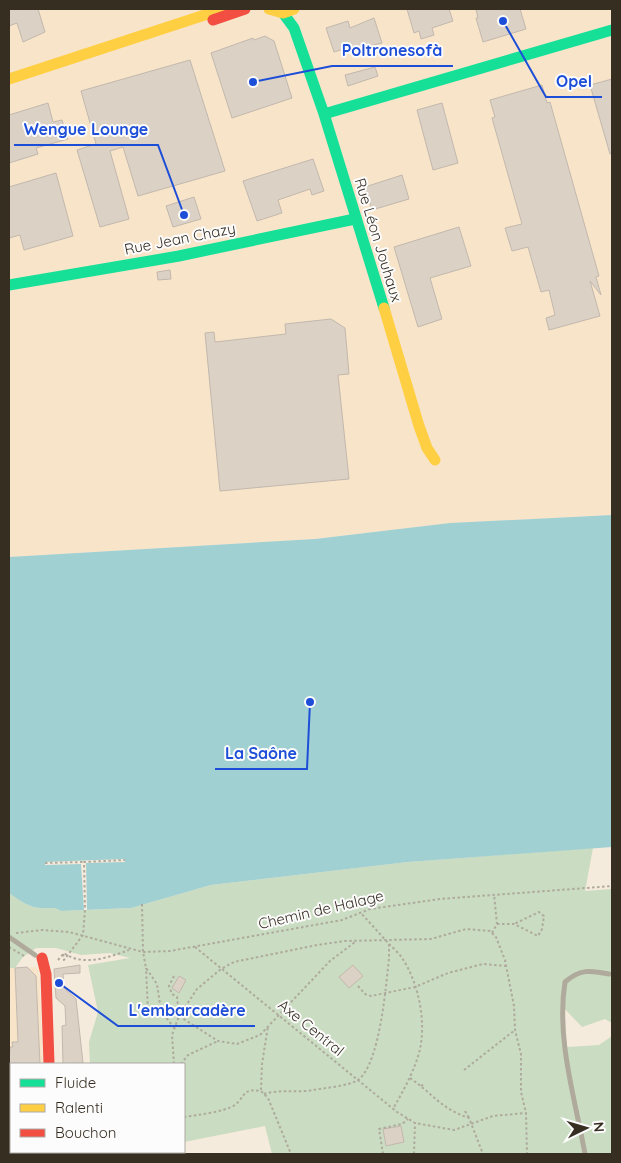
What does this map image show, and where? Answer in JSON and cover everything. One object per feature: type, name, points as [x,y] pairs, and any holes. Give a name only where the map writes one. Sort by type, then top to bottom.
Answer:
[{"type":"street","points":[[9,79],[110,47],[146,32],[223,9]]},
{"type":"street","points":[[110,47],[148,39],[245,9]]},
{"type":"street","points":[[269,9],[291,10]]},
{"type":"street","name":"Rue Léon Jouhaux","points":[[291,10],[294,28],[324,114],[355,219],[382,294],[386,318],[419,426],[427,448],[435,460]]},
{"type":"street","points":[[324,114],[612,30]]},
{"type":"street","name":"Rue Jean Chazy","points":[[9,285],[179,256],[355,219]]},
{"type":"street","points":[[38,956],[46,974],[49,1063]]},
{"type":"lane","points":[[9,936],[38,956]]},
{"type":"lane","points":[[585,1154],[573,1093],[561,1004],[565,982],[576,973],[592,971],[609,974]]},
{"type":"path","points":[[45,864],[125,860]]},
{"type":"path","points":[[63,954],[64,960],[83,935],[85,910],[84,862]]},
{"type":"path","name":"Chemin de Halage","points":[[9,936],[42,930],[83,935],[143,952],[170,951],[342,920],[370,909],[431,900],[612,886]]},
{"type":"path","points":[[492,933],[497,924],[494,894]]},
{"type":"path","points":[[142,904],[143,952],[146,968],[148,1011],[142,1016]]},
{"type":"path","points":[[497,924],[514,924],[539,912],[544,916],[542,929],[538,936],[514,924]]},
{"type":"path","points":[[361,913],[402,958],[415,987],[422,1018],[420,1051],[410,1078],[393,1109]]},
{"type":"path","points":[[174,1063],[172,1035],[179,1016],[197,989],[221,969],[234,962],[317,945],[357,941],[431,938],[466,929],[492,933],[496,937],[506,966],[514,1006],[515,1030],[521,1054],[520,1092],[526,1113],[527,1154]]},
{"type":"path","points":[[179,1016],[218,1041],[237,1044],[260,1036],[330,961],[357,941]]},
{"type":"path","points":[[264,1094],[270,1092],[297,1093],[357,1080],[375,1050],[385,993],[388,944]]},
{"type":"path","name":"Axe Central","points":[[195,947],[277,1016],[408,1119],[416,1123],[454,1130],[493,1116],[526,1113]]},
{"type":"path","points":[[63,954],[77,960],[107,958],[131,949]]},
{"type":"path","points":[[58,960],[63,954]]},
{"type":"path","points":[[358,986],[365,994],[371,996],[415,987],[448,973],[483,964],[506,966]]},
{"type":"path","points":[[146,968],[157,984],[161,1011],[175,1029]]},
{"type":"path","points":[[174,976],[169,986],[172,994],[177,997],[179,1016]]},
{"type":"path","points":[[261,1091],[262,1064],[268,1026]]},
{"type":"path","points":[[464,1070],[515,1030]]},
{"type":"path","points":[[182,1063],[188,1054],[218,1041]]},
{"type":"path","points":[[410,1078],[421,1086],[437,1103],[469,1118]]},
{"type":"path","points":[[421,1086],[426,1083]]},
{"type":"path","points":[[185,1117],[208,1113],[235,1105],[243,1094],[252,1090],[261,1091],[291,1154]]},
{"type":"path","points":[[465,1111],[483,1154]]},
{"type":"path","points":[[382,1154],[380,1129],[402,1124],[408,1119]]},
{"type":"path","points":[[414,1154],[416,1123]]},
{"type":"shaded area","points":[[9,9],[612,9],[612,515],[450,523],[315,539],[9,557]]},
{"type":"shaded area","points":[[39,967],[43,1063],[10,1063],[10,1153],[33,1154],[9,1154],[9,968]]},
{"type":"green space","points":[[593,848],[585,891],[612,889],[612,1023],[605,1019],[582,1027],[561,1005],[567,1047],[599,1045],[612,1036],[612,1154],[272,1154],[265,1126],[185,1142],[185,1063],[90,1063],[89,1042],[98,1012],[88,965],[130,958],[110,953],[81,955],[56,948],[36,948],[23,957],[15,968],[9,968],[9,893],[33,907],[54,908],[61,911],[131,908],[211,885],[408,862]]},
{"type":"water","points":[[612,515],[612,847],[408,862],[211,885],[131,908],[61,911],[54,908],[33,907],[9,893],[9,557],[315,539],[450,523]]},
{"type":"pier","points":[[125,859],[125,862],[86,863],[87,910],[84,910],[81,864],[45,865],[45,862]]},
{"type":"building","points":[[9,9],[38,9],[45,32],[23,42],[17,23],[9,26]]},
{"type":"building","points":[[407,9],[449,9],[453,21],[432,28],[434,35],[421,39],[419,31],[414,33]]},
{"type":"building","points":[[476,9],[520,9],[526,29],[483,42],[476,18],[478,18]]},
{"type":"building","points":[[374,18],[382,43],[353,50],[352,48],[347,48],[334,52],[326,28],[348,21],[350,28]]},
{"type":"building","points":[[265,36],[274,41],[292,98],[232,118],[211,53],[253,38],[254,40]]},
{"type":"building","points":[[190,60],[225,171],[138,196],[123,147],[110,151],[129,219],[100,227],[77,150],[96,144],[81,91]]},
{"type":"building","points":[[375,67],[378,76],[348,86],[345,75]]},
{"type":"building","points":[[612,79],[612,153],[610,154],[590,85]]},
{"type":"building","points":[[542,85],[547,103],[550,102],[599,276],[596,277],[601,295],[590,281],[600,316],[549,330],[546,318],[555,315],[549,290],[541,292],[528,247],[512,251],[505,228],[522,224],[492,118],[495,117],[490,100]]},
{"type":"building","points":[[48,103],[53,122],[62,120],[68,139],[36,148],[38,154],[9,163],[9,115]]},
{"type":"building","points":[[442,103],[458,163],[433,170],[417,110]]},
{"type":"building","points":[[313,159],[324,191],[312,195],[310,189],[278,200],[282,213],[257,221],[243,181]]},
{"type":"building","points":[[56,173],[73,236],[24,250],[20,235],[9,238],[9,187]]},
{"type":"building","points":[[402,175],[409,199],[372,210],[365,187]]},
{"type":"building","points":[[194,197],[201,219],[173,227],[166,206]]},
{"type":"building","points":[[459,227],[471,266],[430,278],[442,319],[418,327],[394,247]]},
{"type":"building","points":[[170,270],[171,279],[158,280],[157,272]]},
{"type":"building","points":[[331,319],[345,328],[349,374],[338,375],[349,479],[220,491],[205,333],[214,332],[215,342],[286,334],[285,324]]},
{"type":"building","points":[[80,965],[80,973],[63,974],[64,988],[76,999],[83,1063],[63,1063],[62,1026],[66,1025],[65,1006],[56,998],[54,969]]},
{"type":"building","points":[[353,965],[363,976],[349,988],[339,977]]},
{"type":"building","points":[[27,967],[36,976],[40,1063],[9,1064],[10,1047],[13,1047],[12,1042],[18,1042],[15,968]]},
{"type":"building","points":[[179,976],[186,980],[179,993],[172,988]]},
{"type":"building","points":[[401,1126],[404,1142],[386,1146],[383,1129]]},
{"type":"traffic: fast","points":[[283,13],[294,28],[324,114],[384,308]]},
{"type":"traffic: fast","points":[[324,114],[612,30]]},
{"type":"traffic: fast","points":[[9,285],[179,256],[355,219]]},
{"type":"traffic: slow","points":[[9,79],[223,9]]},
{"type":"traffic: slow","points":[[269,9],[283,13],[294,9]]},
{"type":"traffic: slow","points":[[384,308],[419,426],[427,448],[435,460]]},
{"type":"traffic: jam","points":[[213,20],[245,9]]},
{"type":"traffic: jam","points":[[42,958],[46,974],[49,1063]]},
{"type":"place","name":"Opel","points":[[503,21]]},
{"type":"place","name":"Poltronesofà","points":[[253,82]]},
{"type":"place","name":"Wengue Lounge","points":[[184,215]]},
{"type":"place","name":"La Saône","points":[[310,702]]},
{"type":"place","name":"L'embarcadère","points":[[59,983]]}]
